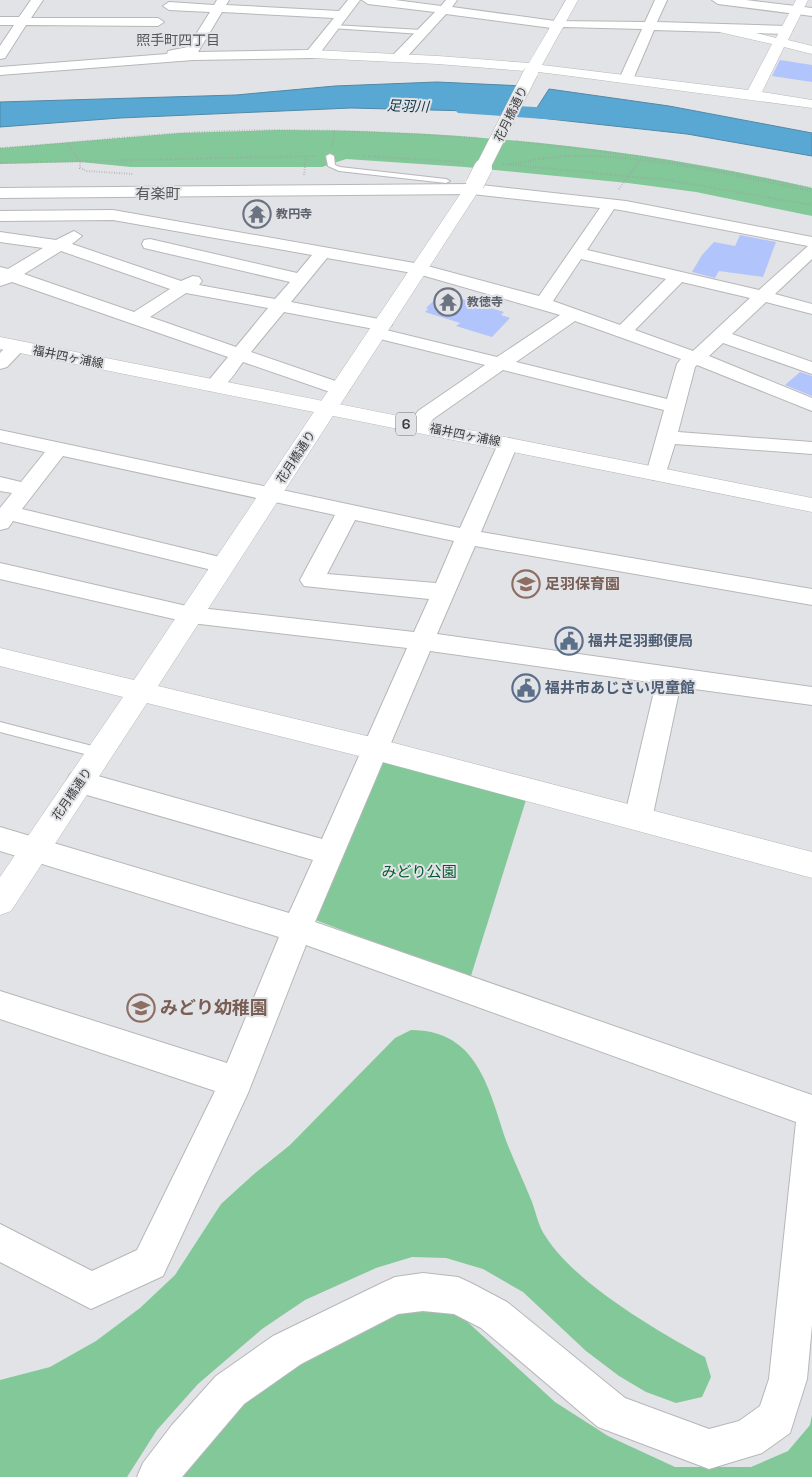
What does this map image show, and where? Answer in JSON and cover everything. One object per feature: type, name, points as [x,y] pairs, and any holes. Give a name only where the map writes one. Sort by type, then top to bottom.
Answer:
[{"type":"street","points":[[0,55],[37,0]]},
{"type":"street","points":[[313,53],[354,0]]},
{"type":"street","points":[[368,0],[559,24],[786,30]]},
{"type":"street","points":[[399,57],[453,0]]},
{"type":"street","name":"花月橋通り","points":[[0,902],[271,496],[474,186],[532,70],[572,0]]},
{"type":"street","points":[[628,77],[661,0]]},
{"type":"street","points":[[718,0],[800,5],[812,12]]},
{"type":"street","points":[[141,48],[171,3],[221,4],[342,15]]},
{"type":"street","points":[[194,50],[221,4]]},
{"type":"street","points":[[753,95],[800,5]]},
{"type":"street","points":[[0,21],[158,22]]},
{"type":"street","points":[[724,29],[812,50]]},
{"type":"street","points":[[0,63],[141,48],[192,56],[313,53]]},
{"type":"street","points":[[0,71],[141,48],[153,55],[194,50],[313,53],[399,57],[628,77],[812,104]]},
{"type":"street","points":[[0,193],[474,186],[610,204],[716,222],[758,234],[812,242]]},
{"type":"street","points":[[3,276],[113,214],[131,191]]},
{"type":"street","points":[[543,303],[610,204]]},
{"type":"street","points":[[0,216],[113,214],[420,269],[543,303],[696,358],[812,405]]},
{"type":"street","points":[[116,264],[150,244],[168,224]]},
{"type":"street","points":[[0,237],[58,245],[182,288],[278,306],[380,329],[500,364],[674,408]]},
{"type":"street","points":[[150,244],[300,278]]},
{"type":"street","points":[[657,474],[686,364],[696,358],[812,250]]},
{"type":"street","points":[[214,386],[322,252]]},
{"type":"street","points":[[577,254],[812,309]]},
{"type":"street","points":[[135,319],[222,260]]},
{"type":"street","points":[[3,276],[238,355],[334,398]]},
{"type":"street","points":[[623,332],[678,277]]},
{"type":"street","points":[[418,426],[425,415],[573,314]]},
{"type":"street","points":[[720,336],[812,368]]},
{"type":"street","points":[[0,363],[8,345]]},
{"type":"street","name":"福井四ヶ浦線","points":[[8,345],[214,386],[334,398],[418,426],[812,505]]},
{"type":"street","points":[[0,436],[467,537],[812,596]]},
{"type":"street","points":[[667,437],[812,448]]},
{"type":"street","points":[[0,1242],[91,1290],[150,1263],[236,1082],[297,929],[508,444]]},
{"type":"street","points":[[58,449],[4,518],[224,565]]},
{"type":"street","points":[[0,484],[26,490]]},
{"type":"street","points":[[348,512],[312,580],[442,592]]},
{"type":"street","points":[[0,572],[191,615],[422,640],[812,696]]},
{"type":"street","points":[[0,657],[375,749],[812,865]]},
{"type":"street","points":[[638,819],[670,676]]},
{"type":"street","points":[[80,782],[330,853]]},
{"type":"street","points":[[0,838],[297,929],[812,1111]]},
{"type":"street","points":[[0,1005],[236,1082]]},
{"type":"street","points":[[157,1477],[186,1439],[230,1390],[286,1350],[395,1296],[423,1292],[458,1296],[494,1315],[612,1414],[709,1449],[748,1440],[776,1419],[788,1379],[812,1123]]},
{"type":"lane","points":[[332,27],[422,32]]},
{"type":"lane","points":[[330,156],[332,166],[339,169],[446,181]]},
{"type":"lane","points":[[0,727],[100,753]]},
{"type":"path","points":[[0,148],[68,144],[180,133],[277,130],[414,133],[481,138]]},
{"type":"path","points":[[510,140],[641,159],[812,188]]},
{"type":"path","points":[[68,144],[80,162]]},
{"type":"path","points":[[304,169],[306,156]]},
{"type":"path","points":[[505,164],[588,156],[641,159],[812,191]]},
{"type":"path","points":[[621,183],[641,159]]},
{"type":"green space","points":[[277,130],[412,133],[479,138],[613,152],[680,162],[812,188],[812,216],[696,192],[628,183],[465,167],[346,159],[322,167],[131,167],[80,162],[0,164],[0,148],[180,133]]},
{"type":"green space","name":"みどり公園","points":[[378,758],[526,800],[470,979],[313,919]]},
{"type":"green space","points":[[411,1030],[434,1033],[452,1040],[467,1052],[487,1084],[507,1143],[546,1237],[576,1272],[596,1288],[641,1320],[705,1357],[711,1377],[702,1397],[676,1403],[646,1392],[619,1376],[586,1351],[523,1292],[483,1269],[446,1258],[412,1257],[376,1268],[305,1300],[262,1329],[198,1384],[157,1430],[127,1477],[0,1477],[0,1380],[50,1367],[96,1341],[140,1308],[175,1275],[221,1204],[290,1145],[395,1038]]},
{"type":"green space","points":[[449,1305],[555,1402],[608,1436],[675,1467],[751,1467],[788,1451],[810,1425],[812,1415],[812,1477],[169,1477],[242,1396],[404,1306]]},
{"type":"water","points":[[437,82],[524,86],[512,112],[351,108],[120,118],[0,127],[0,102],[236,95],[335,86]]},
{"type":"water","points":[[549,89],[669,106],[812,133],[812,156],[687,134],[531,117]]},
{"type":"building","points":[[780,60],[812,65],[812,82],[772,76]]},
{"type":"building","points":[[740,235],[776,242],[763,277],[719,271],[715,278],[692,272],[702,255],[714,242],[735,246]]},
{"type":"building","points":[[442,293],[504,312],[501,315],[510,318],[492,337],[456,326],[460,323],[425,312],[428,309],[426,308]]},
{"type":"building","points":[[800,372],[812,376],[812,396],[785,385]]},
{"type":"waterway","name":"足羽川","points":[[465,109],[589,116]]},
{"type":"place","name":"教円寺","points":[[257,214]]},
{"type":"place","name":"教徳寺","points":[[448,302]]},
{"type":"place","name":"足羽保育園","points":[[526,584]]},
{"type":"place","name":"福井足羽郵便局","points":[[569,641]]},
{"type":"place","name":"福井市あじさい児童館","points":[[526,688]]},
{"type":"place","name":"みどり幼稚園","points":[[141,1008]]},
{"type":"district","name":"照手町四丁目","points":[[178,40]]},
{"type":"district","name":"有楽町","points":[[158,194]]}]
